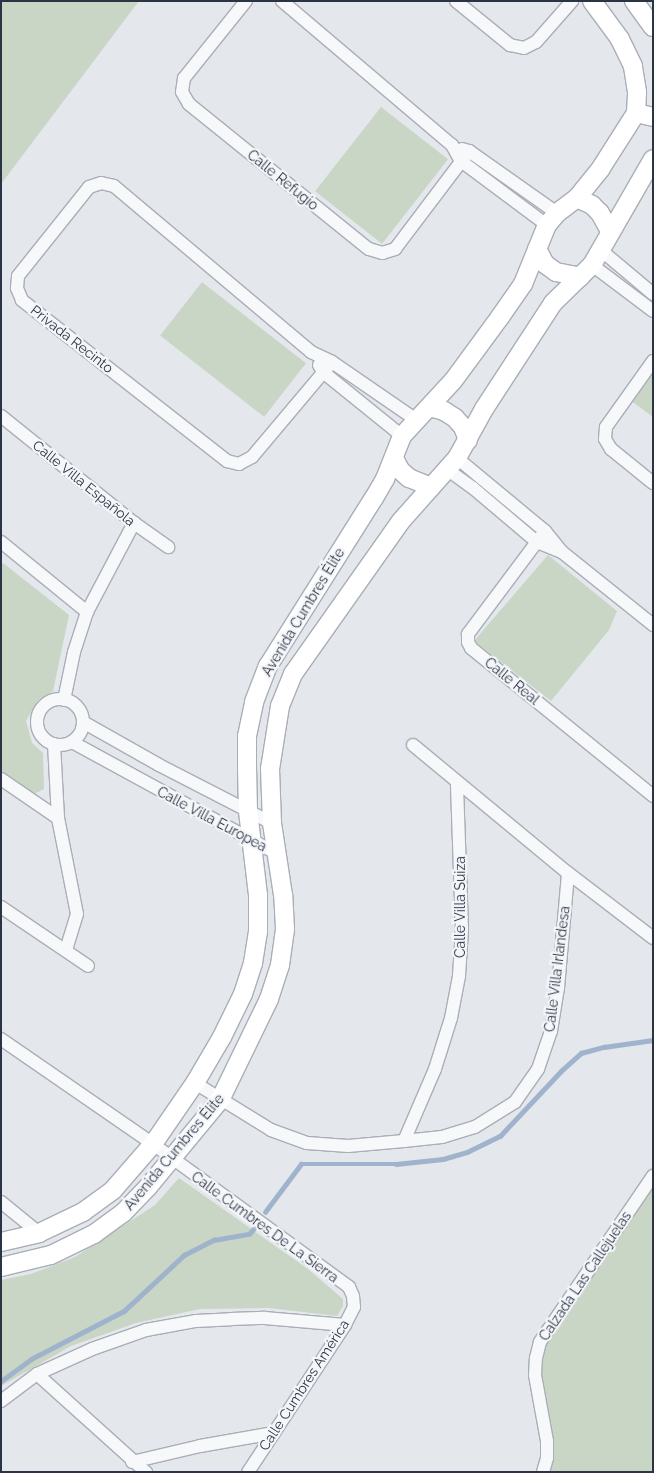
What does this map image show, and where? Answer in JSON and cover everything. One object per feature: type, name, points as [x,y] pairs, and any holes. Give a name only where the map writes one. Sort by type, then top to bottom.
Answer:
[{"type":"street","name":"Calle Refugio","points":[[246,1],[184,78],[182,92],[189,104],[369,250],[382,253],[395,250],[465,156]]},
{"type":"street","points":[[282,1],[465,156],[552,219],[577,198],[617,145],[644,115],[632,66],[620,39],[592,1]]},
{"type":"street","points":[[456,1],[510,45],[524,48],[536,42],[572,1]]},
{"type":"street","points":[[634,1],[653,27]]},
{"type":"street","name":"Avenida Cumbres Élite","points":[[1,1267],[51,1255],[94,1234],[123,1213],[148,1187],[220,1100],[269,999],[280,965],[286,929],[272,823],[270,769],[280,706],[293,674],[401,521],[452,464],[468,440],[484,408],[553,303],[592,264],[653,159]]},
{"type":"street","name":"Privada Recinto","points":[[332,362],[252,457],[239,464],[227,461],[22,300],[17,288],[18,276],[89,187],[101,183],[114,186],[311,352],[332,362],[415,419]]},
{"type":"street","points":[[577,198],[592,205],[600,212],[610,231]]},
{"type":"street","name":"Avenida Cumbres Élite","points":[[1,1242],[39,1233],[83,1212],[113,1190],[153,1144],[195,1083],[230,1020],[243,994],[253,964],[258,932],[258,895],[248,811],[247,736],[254,702],[268,666],[374,498],[394,458],[402,436],[415,419],[430,407],[453,381],[509,304],[522,284],[552,219]]},
{"type":"street","points":[[537,249],[545,264],[556,272],[592,264],[653,294]]},
{"type":"street","points":[[592,264],[653,310]]},
{"type":"street","name":"Privada Recinto","points":[[311,352],[323,372],[402,436]]},
{"type":"street","points":[[653,361],[606,427],[605,439],[610,449],[653,483]]},
{"type":"street","points":[[430,407],[444,411],[454,418],[463,427],[468,440]]},
{"type":"street","name":"Calle Villa Española","points":[[1,416],[134,523],[168,547]]},
{"type":"street","points":[[394,458],[409,478],[431,487]]},
{"type":"street","points":[[452,464],[545,531],[562,552],[653,625]]},
{"type":"street","points":[[452,464],[473,488],[536,542],[562,552]]},
{"type":"street","points":[[64,700],[74,652],[87,612],[134,523]]},
{"type":"street","name":"Calle Real","points":[[545,531],[468,634],[468,642],[472,648],[653,796]]},
{"type":"street","points":[[2,545],[87,612]]},
{"type":"street","points":[[307,604],[332,619]]},
{"type":"street","points":[[64,700],[78,707],[83,722],[82,730],[72,742],[63,745],[54,744],[42,735],[38,728],[39,713],[49,702],[64,700]]},
{"type":"street","name":"Calle Villa Europea","points":[[83,722],[160,765],[272,823]]},
{"type":"street","name":"Calle Villa Europea","points":[[72,742],[146,784],[251,838],[277,854]]},
{"type":"street","points":[[54,744],[58,818],[77,914],[66,950]]},
{"type":"street","points":[[413,745],[568,873],[653,938]]},
{"type":"street","name":"Calle Villa Europea","points":[[146,784],[160,765]]},
{"type":"street","points":[[1,779],[58,818]]},
{"type":"street","name":"Calle Villa Suiza","points":[[404,1141],[435,1069],[451,1018],[459,976],[462,929],[457,783]]},
{"type":"street","name":"Calle Villa Irlandesa","points":[[195,1083],[271,1130],[307,1143],[348,1146],[404,1141],[442,1137],[475,1127],[514,1102],[538,1069],[552,1022],[568,873]]},
{"type":"street","points":[[1,907],[88,966]]},
{"type":"street","name":"Calle Cumbres De La Sierra","points":[[1,1039],[153,1144],[171,1159],[349,1287],[354,1296]]},
{"type":"street","name":"Calzada Las Callejuelas","points":[[543,1472],[547,1458],[547,1440],[535,1375],[536,1358],[540,1342],[653,1176]]},
{"type":"street","points":[[1,1202],[39,1233]]},
{"type":"street","name":"Calle Cumbres América","points":[[248,1472],[345,1325],[354,1308],[354,1296]]},
{"type":"street","points":[[1,1401],[37,1374],[92,1349],[146,1330],[196,1321],[265,1318],[345,1325]]},
{"type":"street","points":[[37,1374],[132,1462],[146,1472]]},
{"type":"street","points":[[132,1462],[200,1446],[274,1433]]},
{"type":"green space","points":[[1,1],[139,1],[1,184]]},
{"type":"green space","points":[[381,107],[448,159],[382,244],[315,191]]},
{"type":"green space","points":[[202,282],[306,363],[264,417],[160,336]]},
{"type":"green space","points":[[653,369],[653,417],[630,400]]},
{"type":"green space","points":[[548,555],[617,611],[609,630],[551,701],[474,641]]},
{"type":"green space","points":[[3,563],[69,615],[53,691],[38,700],[26,721],[32,743],[43,753],[44,789],[30,796],[1,774],[1,566]]},
{"type":"green space","points":[[179,1178],[308,1269],[343,1299],[343,1306],[337,1316],[269,1308],[200,1309],[136,1323],[71,1346],[1,1386],[1,1280],[31,1274],[75,1257],[155,1205]]},
{"type":"green space","points":[[653,1179],[653,1472],[546,1472],[541,1379],[545,1336]]},
{"type":"waterway","points":[[265,1212],[301,1164],[396,1164],[443,1159],[467,1152],[500,1136],[561,1071],[581,1053],[604,1047],[653,1040]]},
{"type":"waterway","points":[[1,1381],[31,1359],[124,1311],[184,1255],[214,1240],[249,1234],[255,1227]]}]
